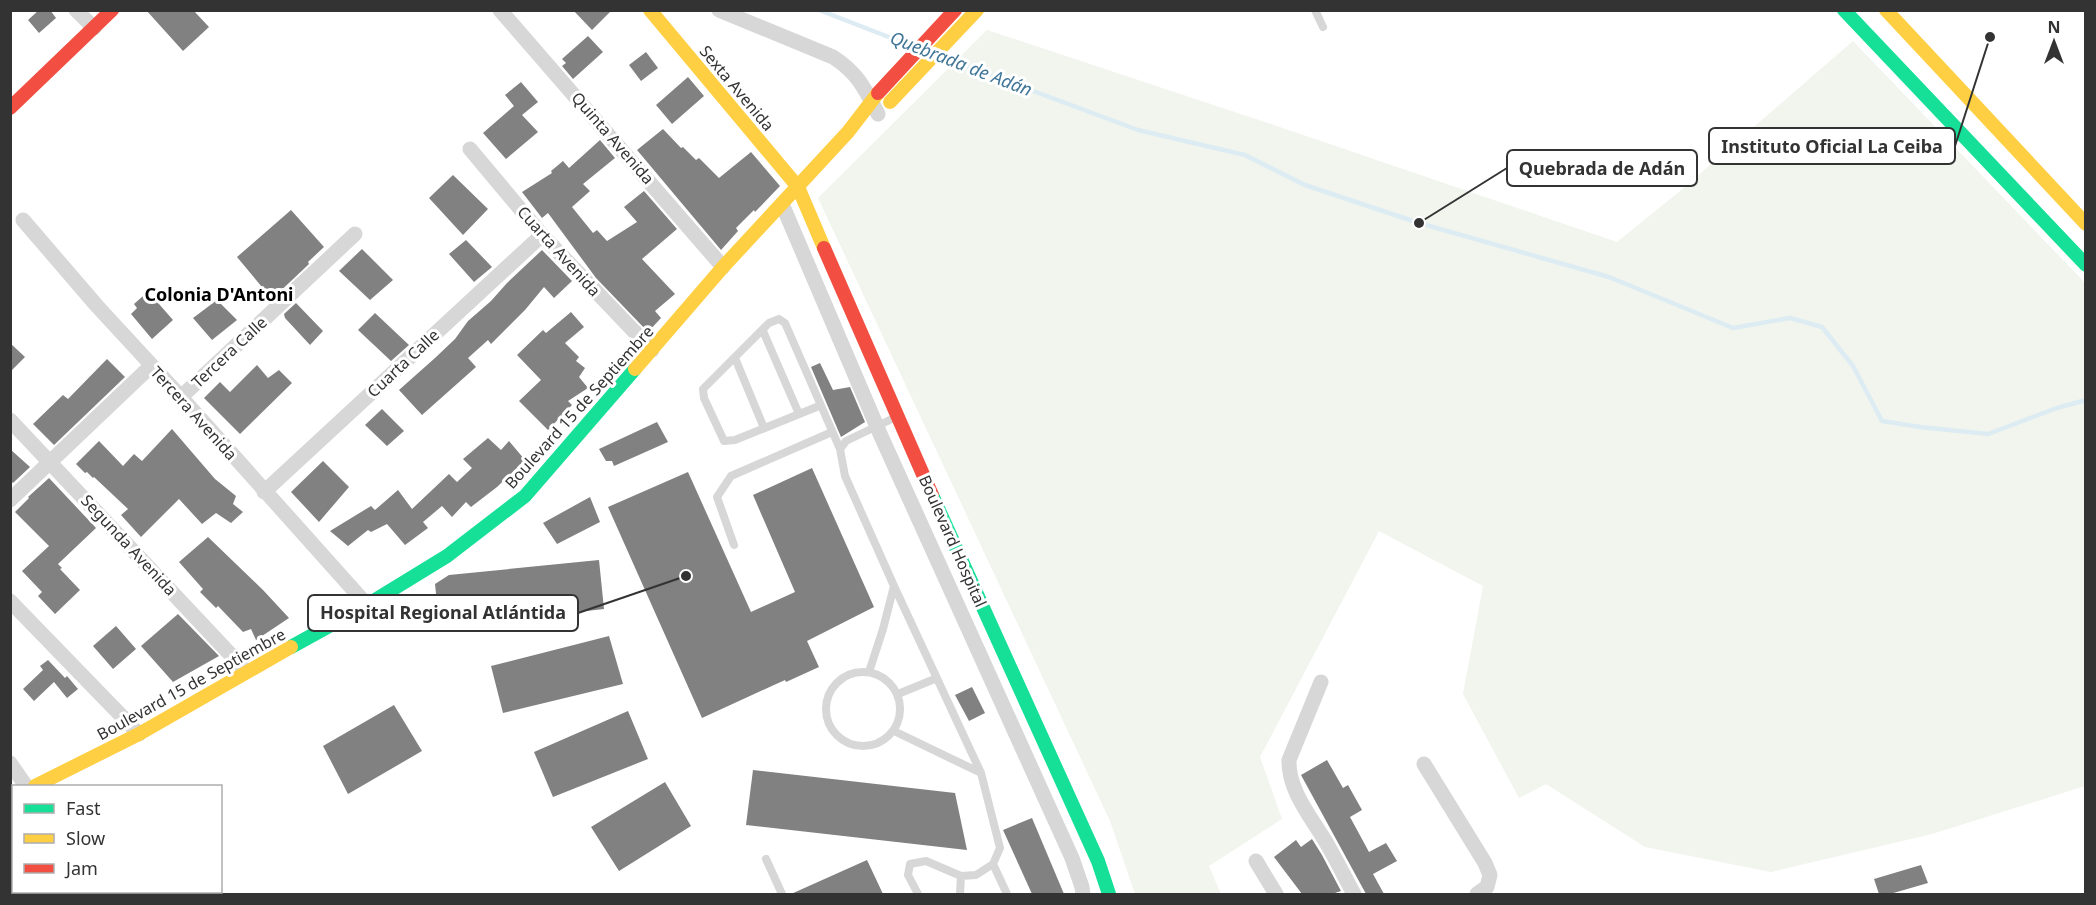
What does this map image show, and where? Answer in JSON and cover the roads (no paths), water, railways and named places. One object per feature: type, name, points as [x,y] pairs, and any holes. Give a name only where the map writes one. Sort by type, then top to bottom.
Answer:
[{"type":"street","points":[[76,10],[94,28]]},
{"type":"street","points":[[10,108],[112,10]]},
{"type":"street","name":"Quinta Avenida","points":[[500,10],[572,90],[723,267]]},
{"type":"street","name":"Sexta Avenida","points":[[650,10],[798,187]]},
{"type":"street","points":[[719,10],[833,57],[856,75],[878,114]]},
{"type":"street","name":"Boulevard 15 de Septiembre","points":[[848,132],[878,114],[977,10]]},
{"type":"street","points":[[1844,10],[2085,265]]},
{"type":"street","points":[[1886,10],[2085,224]]},
{"type":"street","name":"Boulevard 15 de Septiembre","points":[[37,785],[139,735],[246,671],[367,605],[447,556],[525,496],[723,267],[848,132],[871,100],[952,14]]},
{"type":"street","name":"Cuarta Avenida","points":[[470,149],[543,235],[652,350]]},
{"type":"street","name":"Boulevard Hospital","points":[[798,187],[897,417],[1098,861],[1108,894]]},
{"type":"street","name":"Boulevard Hospital","points":[[782,204],[876,426],[1072,858],[1083,894]]},
{"type":"street","name":"Tercera Avenida","points":[[23,220],[151,366],[367,605]]},
{"type":"street","name":"Tercera Calle","points":[[181,397],[355,234]]},
{"type":"street","name":"Cuarta Calle","points":[[264,492],[543,235]]},
{"type":"street","points":[[10,500],[151,366]]},
{"type":"street","name":"Segunda Avenida","points":[[10,420],[246,671]]},
{"type":"street","points":[[10,601],[139,735]]},
{"type":"street","points":[[1321,682],[1289,760],[1289,771],[1294,788],[1354,894]]},
{"type":"street","points":[[10,763],[25,785]]},
{"type":"street","points":[[1424,764],[1485,863],[1490,875],[1487,886],[1477,894]]},
{"type":"street","points":[[1256,861],[1276,894]]},
{"type":"lane","points":[[1315,10],[1323,27]]},
{"type":"lane","points":[[819,406],[735,440],[724,441],[704,398],[703,389],[769,323],[779,319],[785,322],[819,406],[840,449],[845,477],[981,773],[1000,848],[993,864],[976,875],[962,876],[926,861],[910,864],[908,875],[918,894]]},
{"type":"lane","points":[[763,331],[799,414]]},
{"type":"lane","points":[[735,358],[764,428]]},
{"type":"lane","points":[[840,449],[846,441],[897,417]]},
{"type":"lane","points":[[734,545],[717,497],[732,476],[832,432]]},
{"type":"lane","points":[[869,672],[894,586]]},
{"type":"lane","points":[[869,672],[886,680],[897,694],[900,712],[894,731],[879,744],[859,747],[841,740],[828,724],[825,705],[833,686],[849,674],[869,672]]},
{"type":"lane","points":[[897,694],[937,678]]},
{"type":"lane","points":[[894,731],[981,773]]},
{"type":"lane","points":[[766,859],[782,894]]},
{"type":"lane","points":[[993,864],[1007,894]]},
{"type":"lane","points":[[960,894],[962,876]]},
{"type":"waterway","name":"Quebrada de Adán","points":[[819,10],[912,46]]},
{"type":"waterway","name":"Quebrada de Adán","points":[[942,57],[1138,130],[1245,155],[1305,185],[1419,223],[1609,277],[1733,328],[1790,318],[1822,327],[1853,366],[1882,421],[1988,434],[2057,408],[2086,400]]},
{"type":"place","name":"Instituto Oficial La Ceiba","points":[[1990,37]]},
{"type":"place","name":"Quebrada de Adán","points":[[1419,223]]},
{"type":"place","name":"Hospital Regional Atlántida","points":[[686,576]]},
{"type":"district","name":"Colonia D'Antoni","points":[[219,295]]}]
